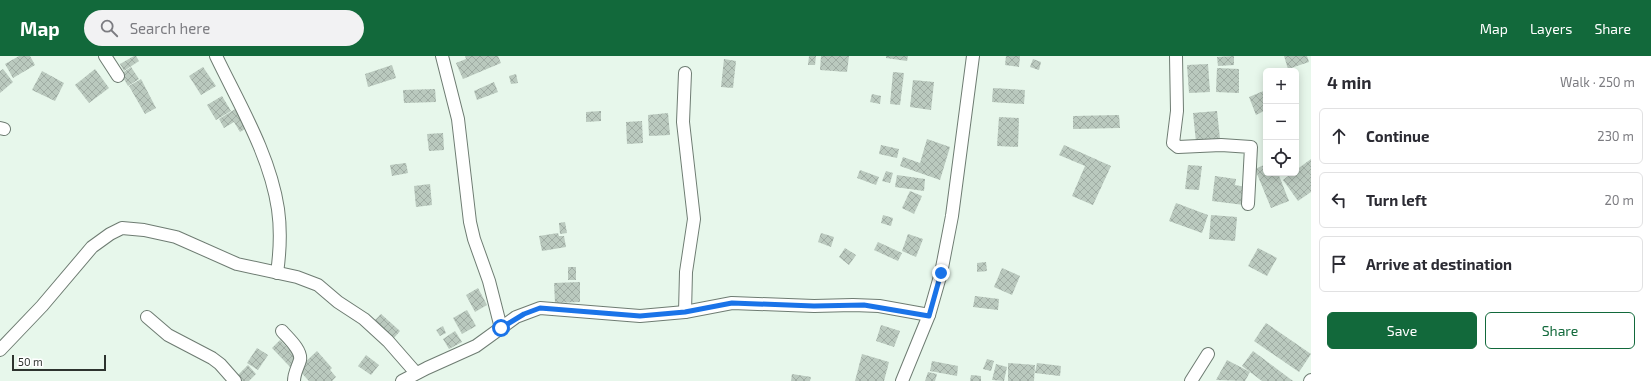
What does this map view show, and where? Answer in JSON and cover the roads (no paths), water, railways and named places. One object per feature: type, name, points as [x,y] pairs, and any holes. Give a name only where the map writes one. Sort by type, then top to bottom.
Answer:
[{"type":"street","points":[[105,56],[118,76]]},
{"type":"street","points":[[216,56],[270,173],[278,210],[280,248],[277,273]]},
{"type":"street","points":[[442,56],[458,119],[470,222],[474,239],[489,281],[501,328]]},
{"type":"street","points":[[902,381],[929,316],[941,273],[952,216],[973,56]]},
{"type":"street","points":[[1176,56],[1177,111],[1172,143],[1178,147],[1221,145],[1250,147],[1248,204]]},
{"type":"street","points":[[685,73],[683,122],[694,219],[686,272],[685,312]]},
{"type":"street","points":[[0,350],[42,306],[92,247],[110,234],[122,228],[144,230],[176,237],[237,264],[297,277],[318,285],[338,302],[364,319],[388,341],[416,373]]},
{"type":"street","points":[[402,381],[416,373],[476,346],[524,314],[540,308],[640,316],[685,312],[738,303],[814,306],[864,305],[929,316]]},
{"type":"street","points":[[147,317],[168,335],[212,358],[220,364],[235,381]]},
{"type":"street","points":[[282,331],[300,353],[300,360],[294,372],[294,381]]},
{"type":"street","points":[[1191,381],[1208,354]]}]
